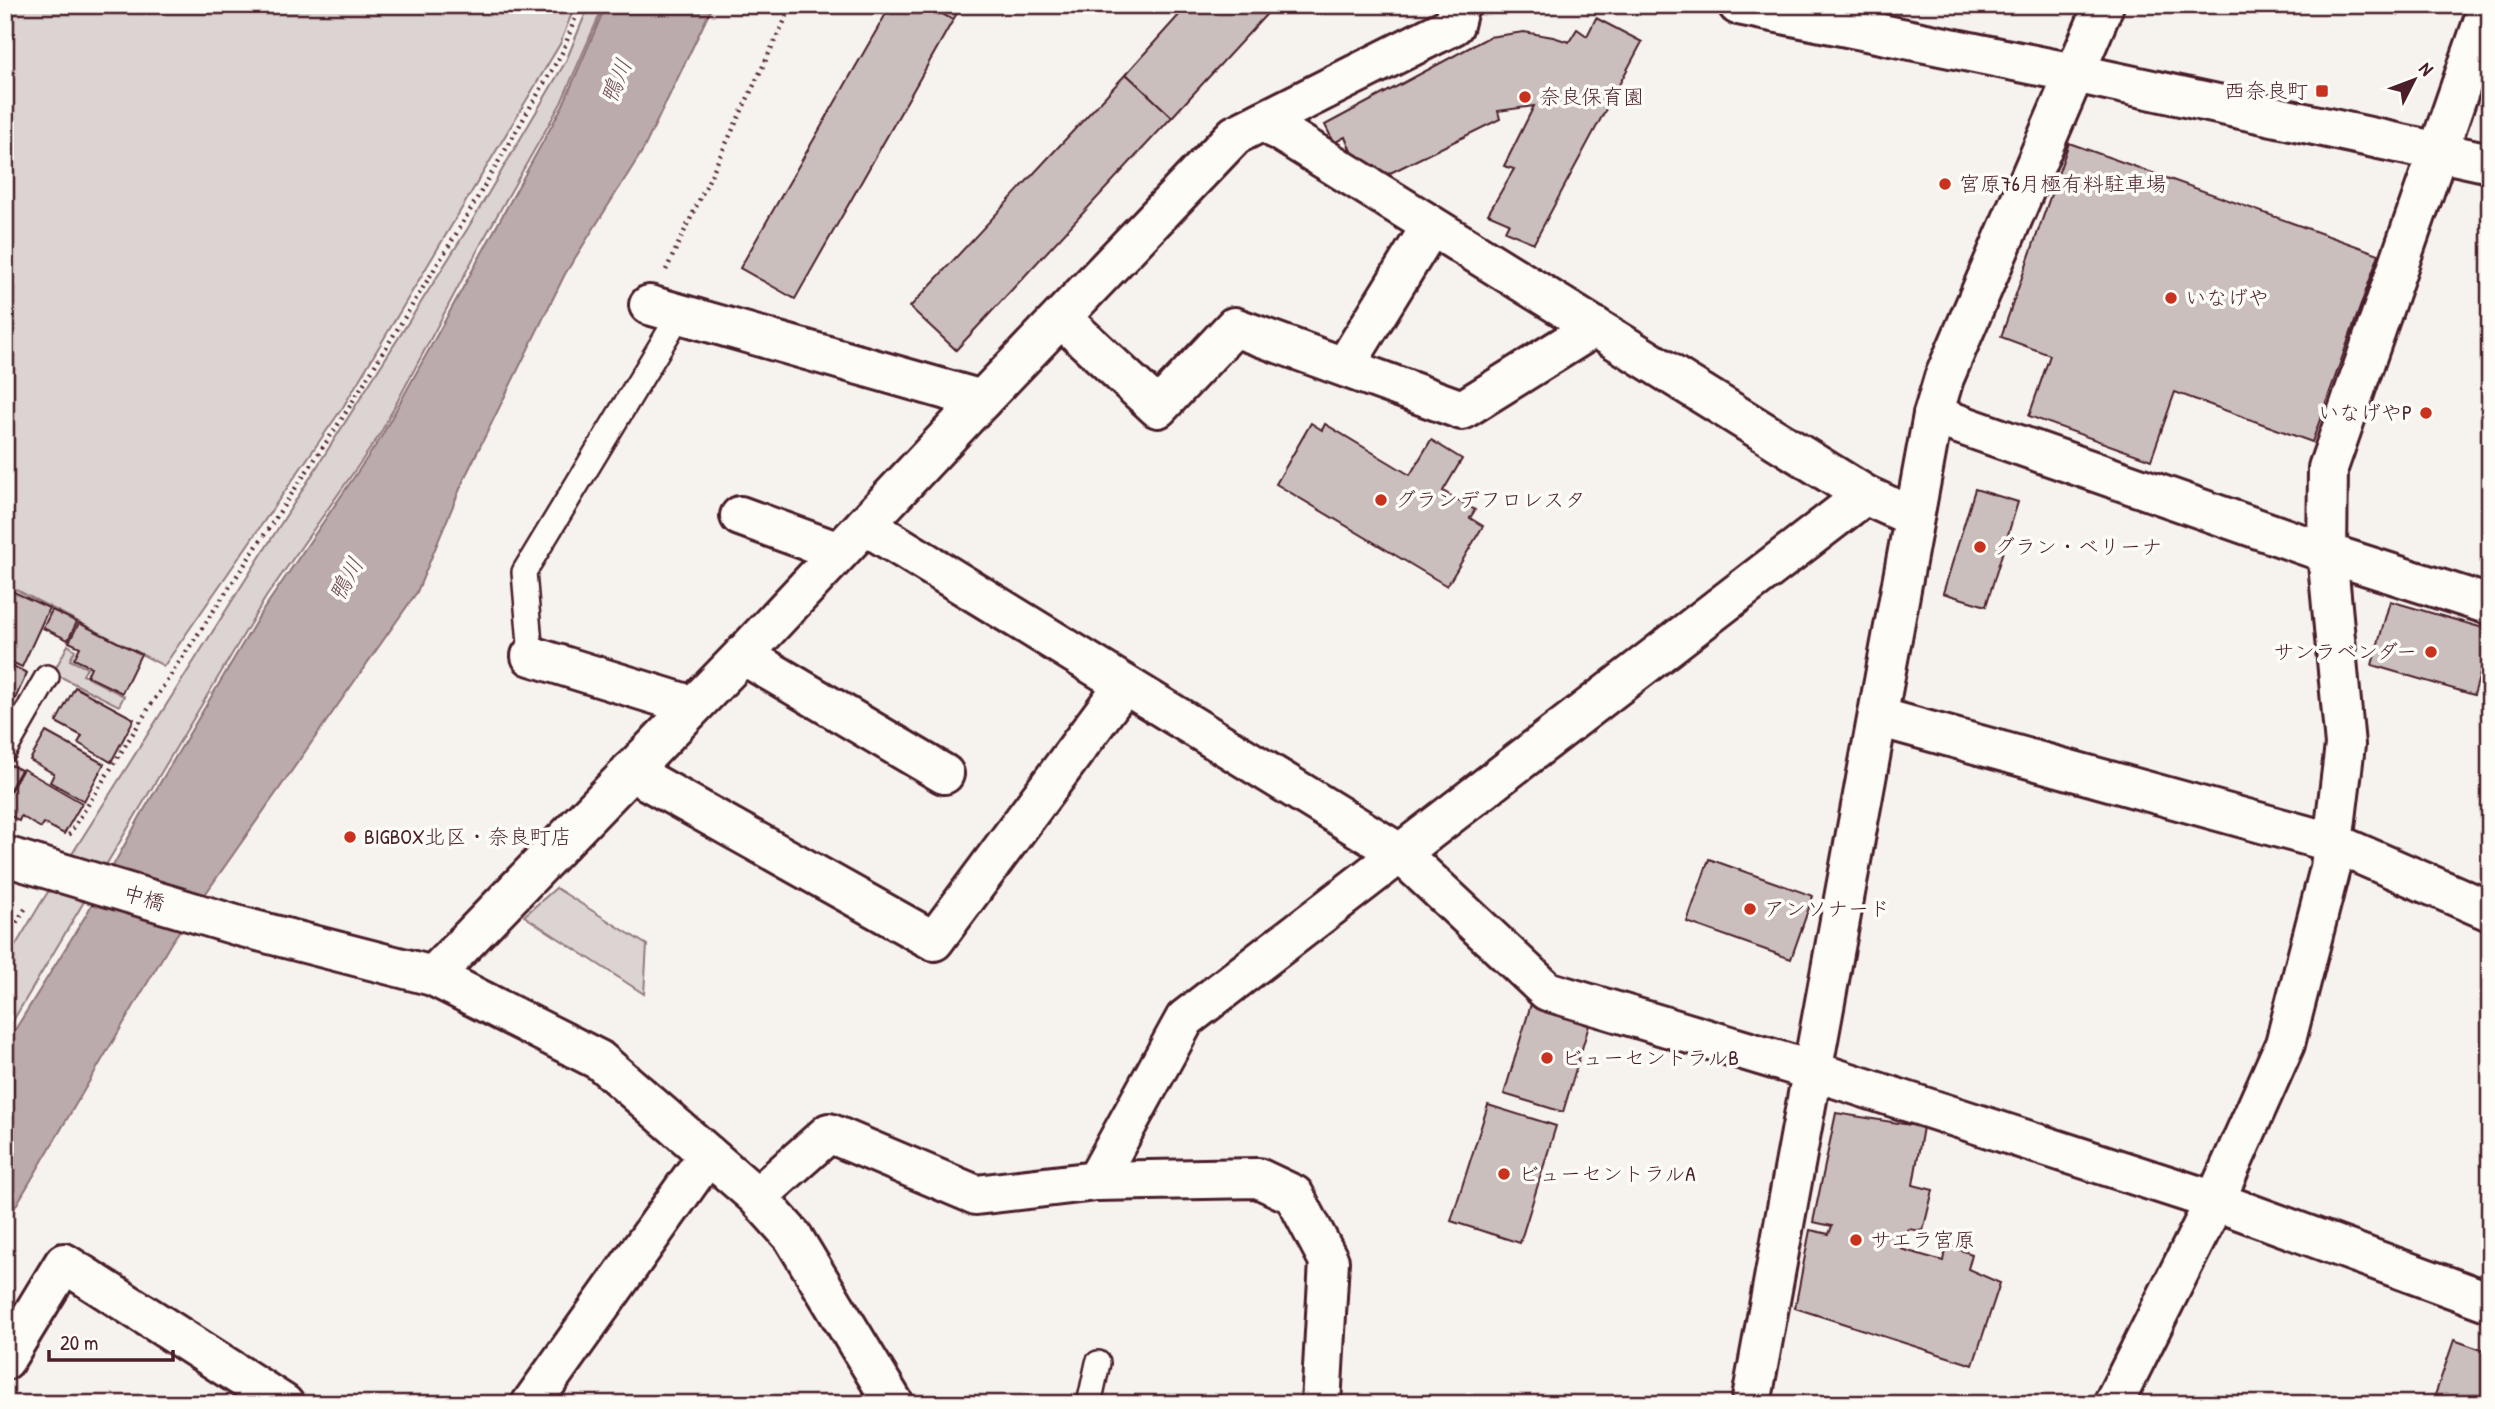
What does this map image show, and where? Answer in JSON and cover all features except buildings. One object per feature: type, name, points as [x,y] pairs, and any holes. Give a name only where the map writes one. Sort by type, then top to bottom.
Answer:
[{"type":"street","points":[[433,976],[743,655],[1235,135],[1454,25],[1459,5]]},
{"type":"street","points":[[1738,5],[2074,73],[2490,163]]},
{"type":"street","points":[[1751,1404],[1933,415],[1944,378],[2104,5]]},
{"type":"street","points":[[2113,1404],[2215,1201],[2285,1044],[2330,868],[2345,745],[2327,553],[2328,468],[2489,5]]},
{"type":"street","points":[[1263,121],[1865,495],[1913,517]]},
{"type":"street","points":[[1345,366],[1431,226]]},
{"type":"street","points":[[664,309],[982,400]]},
{"type":"street","points":[[1061,318],[1158,408],[1234,327],[1462,410],[1595,327]]},
{"type":"street","points":[[1933,415],[2327,553],[2490,605]]},
{"type":"street","points":[[1096,1181],[1185,1019],[1865,495]]},
{"type":"street","points":[[740,516],[839,552]]},
{"type":"street","points":[[865,525],[1401,853],[1547,992],[1813,1071],[2215,1201],[2490,1302]]},
{"type":"street","points":[[743,655],[943,774]]},
{"type":"street","points":[[531,656],[693,706]]},
{"type":"street","points":[[631,771],[934,941],[1124,685]]},
{"type":"street","points":[[1878,717],[2334,843],[2490,911]]},
{"type":"street","name":"中橋","points":[[5,856],[239,926],[433,976],[598,1060],[757,1197],[793,1237],[894,1404]]},
{"type":"street","points":[[757,1197],[829,1133],[976,1195],[1096,1181],[1258,1178],[1294,1195],[1329,1261],[1321,1404]]},
{"type":"street","points":[[531,1404],[708,1155]]},
{"type":"street","points":[[5,1360],[64,1263],[284,1404]]},
{"type":"lane","points":[[531,656],[524,572],[664,309]]},
{"type":"lane","points":[[5,750],[47,677]]},
{"type":"lane","points":[[1089,1404],[1098,1363]]},
{"type":"path","points":[[70,834],[152,703],[342,417],[458,231],[563,51],[580,5]]},
{"type":"path","points":[[664,309],[792,5]]},
{"type":"shaded area","points":[[5,5],[575,5],[560,44],[343,407],[164,666],[5,584]]},
{"type":"shaded area","points":[[589,5],[604,5],[561,103],[482,242],[379,436],[266,597],[5,1034],[5,963],[468,228],[566,61]]},
{"type":"shaded area","points":[[68,645],[75,650],[70,660],[87,668],[83,675],[124,696],[119,706],[53,673]]},
{"type":"shaded area","points":[[556,888],[647,945],[644,994],[524,916]]},
{"type":"water","name":"鴨川","points":[[606,5],[713,5],[643,150],[565,274],[465,477],[417,592],[171,943],[5,1224],[5,1046],[86,915],[141,815],[261,613],[380,439],[563,105]]},
{"type":"place","name":"西奈良町","points":[[2322,91]]},
{"type":"place","name":"奈良保育園","points":[[1525,97]]},
{"type":"place","name":"宮原76月極有料駐車場","points":[[1945,184]]},
{"type":"place","name":"いなげや","points":[[2171,298]]},
{"type":"place","name":"いなげやP","points":[[2426,413]]},
{"type":"place","name":"グランデフロレスタ","points":[[1381,500]]},
{"type":"place","name":"グラン・ベリーナ","points":[[1980,547]]},
{"type":"place","name":"サンラベンダー","points":[[2431,652]]},
{"type":"place","name":"BIGBOX北区・奈良町店","points":[[350,837]]},
{"type":"place","name":"アンソナード","points":[[1750,909]]},
{"type":"place","name":"ビューセントラルB","points":[[1547,1058]]},
{"type":"place","name":"ビューセントラルA","points":[[1504,1174]]},
{"type":"place","name":"サエラ宮原","points":[[1856,1240]]}]
